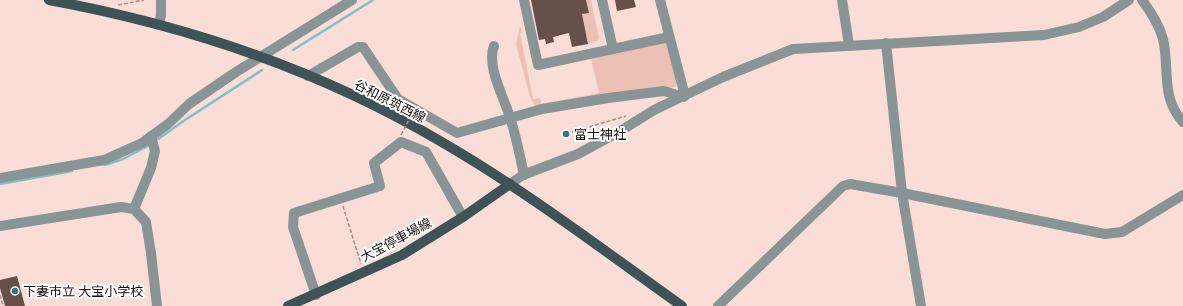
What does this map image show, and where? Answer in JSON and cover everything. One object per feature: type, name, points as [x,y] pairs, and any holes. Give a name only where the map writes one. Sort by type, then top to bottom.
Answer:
[{"type":"main road","name":"谷和原筑西線","points":[[49,0],[159,25],[260,56],[363,100],[440,140],[510,184],[682,306]]},
{"type":"main road","name":"大宝停車場線","points":[[288,306],[316,295],[402,254],[463,217],[510,184]]},
{"type":"street","points":[[159,25],[161,0]]},
{"type":"street","points":[[0,178],[104,160],[142,143],[168,124],[189,104],[260,56],[352,0]]},
{"type":"street","points":[[524,0],[538,65],[669,37]]},
{"type":"street","points":[[602,0],[613,49]]},
{"type":"street","points":[[660,0],[684,97]]},
{"type":"street","points":[[842,0],[849,45]]},
{"type":"street","points":[[510,184],[524,175],[572,157],[622,130],[654,110],[684,97],[723,77],[793,49],[1044,35],[1079,27],[1103,18],[1129,0]]},
{"type":"street","points":[[1142,0],[1156,19],[1163,40],[1167,84],[1173,111],[1183,122]]},
{"type":"street","points":[[886,43],[902,192],[921,306]]},
{"type":"street","points":[[494,46],[492,51],[493,61],[500,95],[510,117],[524,175]]},
{"type":"street","points":[[308,76],[358,47],[363,47],[392,93],[398,99],[457,133],[510,117],[601,100],[664,91],[684,97]]},
{"type":"street","points":[[134,209],[151,168],[155,150],[151,136]]},
{"type":"street","points":[[316,295],[293,227],[294,213],[380,186],[374,163],[401,142],[426,152],[463,217]]},
{"type":"street","points":[[718,306],[843,186],[850,184],[902,192],[1105,234],[1122,232],[1183,195]]},
{"type":"street","points":[[0,226],[122,207],[134,209],[146,222],[157,306]]},
{"type":"path","points":[[118,5],[144,0]]},
{"type":"path","points":[[401,135],[415,108]]},
{"type":"path","points":[[572,132],[628,116]]},
{"type":"path","points":[[341,199],[363,273]]},
{"type":"path","points":[[0,295],[3,306]]},
{"type":"shaded area","points":[[586,0],[591,0],[599,38],[597,41],[588,44],[582,14],[589,12]]},
{"type":"shaded area","points":[[520,26],[522,32],[520,33],[533,99],[540,98],[541,104],[599,93],[591,58],[667,42],[678,83],[675,87],[535,106],[530,97],[516,44]]},
{"type":"building","points":[[531,0],[586,0],[589,13],[582,14],[588,44],[572,47],[569,33],[553,37],[554,42],[546,44],[545,39],[539,40]]},
{"type":"building","points":[[615,0],[634,0],[636,7],[617,11]]},
{"type":"building","points":[[17,276],[25,306],[5,306],[0,288],[0,280]]},
{"type":"waterway","points":[[293,50],[373,0]]},
{"type":"waterway","points":[[158,139],[262,70]]},
{"type":"waterway","points":[[105,165],[123,159],[148,146]]},
{"type":"waterway","points":[[0,184],[72,171]]},
{"type":"place","name":"富士神社","points":[[566,134]]},
{"type":"place","name":"下妻市立 大宝小学校","points":[[15,291]]}]
